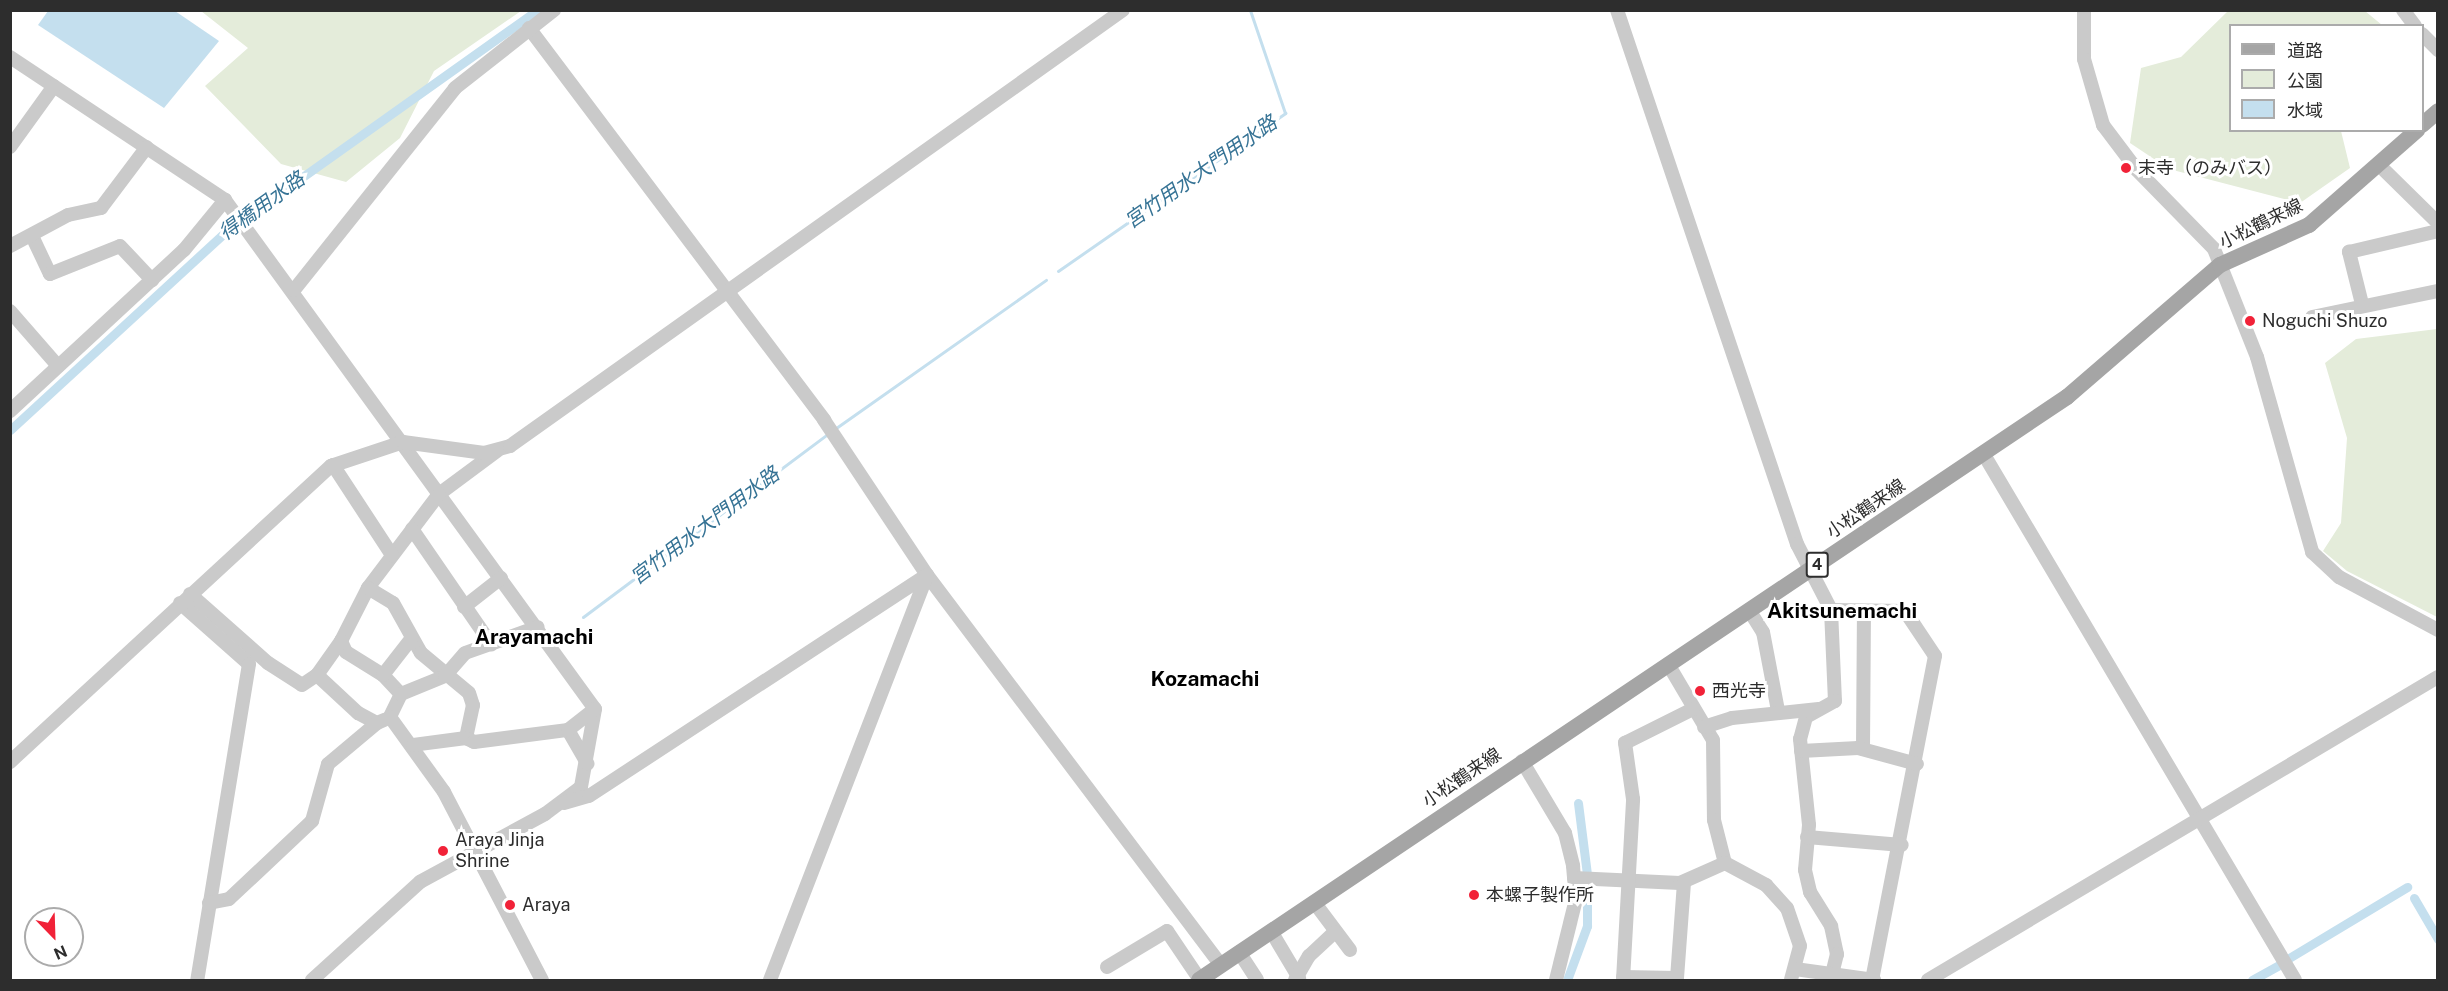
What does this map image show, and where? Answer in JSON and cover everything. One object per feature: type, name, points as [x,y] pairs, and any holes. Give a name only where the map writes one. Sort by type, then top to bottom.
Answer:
[{"type":"main road","points":[[2424,123],[2438,111]]},
{"type":"main road","name":"小松鶴来線","points":[[1202,979],[1522,761],[2067,397],[2220,265],[2309,225],[2380,166],[2415,132]]},
{"type":"street","points":[[294,290],[419,131],[492,54],[554,10]]},
{"type":"street","points":[[1617,10],[1809,570],[1831,610],[1835,701],[1806,717],[1800,751],[1810,892],[1831,926],[1837,954],[1832,974]]},
{"type":"street","points":[[2084,10],[2084,59],[2103,125],[2137,170],[2209,240],[2264,379],[2312,552],[2339,577],[2438,630]]},
{"type":"street","points":[[2403,10],[2414,24]]},
{"type":"street","points":[[185,598],[302,685],[317,675],[342,641],[368,588],[439,494],[501,448],[730,293],[1118,12]]},
{"type":"street","points":[[530,28],[824,420],[927,575],[1221,965]]},
{"type":"street","points":[[2424,36],[2438,50]]},
{"type":"street","points":[[10,57],[225,200],[245,223],[595,709],[588,764],[580,787],[562,804]]},
{"type":"street","points":[[10,147],[54,86]]},
{"type":"street","points":[[10,246],[68,215],[101,208],[147,147]]},
{"type":"street","points":[[2380,166],[2438,224]]},
{"type":"street","points":[[10,411],[152,280],[225,200]]},
{"type":"street","points":[[2362,304],[2349,252],[2438,231]]},
{"type":"street","points":[[32,236],[51,274],[120,246],[152,280]]},
{"type":"street","points":[[2312,317],[2362,304],[2438,291]]},
{"type":"street","points":[[10,311],[58,366]]},
{"type":"street","points":[[10,762],[185,598],[333,465],[403,442],[462,452],[501,448]]},
{"type":"street","points":[[1983,453],[2295,981]]},
{"type":"street","points":[[333,465],[392,555]]},
{"type":"street","points":[[412,530],[491,644]]},
{"type":"street","points":[[312,981],[406,892],[474,851],[562,804],[589,796],[927,575]]},
{"type":"street","points":[[770,981],[927,575]]},
{"type":"street","points":[[464,607],[501,578]]},
{"type":"street","points":[[368,588],[393,603],[411,639],[471,699],[466,738]]},
{"type":"street","points":[[185,598],[249,664],[197,981]]},
{"type":"street","points":[[1749,610],[1767,646],[1778,711]]},
{"type":"street","points":[[1668,664],[1713,740],[1713,820],[1725,863],[1766,885],[1787,908],[1800,946],[1793,975],[1832,974],[1873,980],[1902,845],[1935,656],[1905,611],[1831,610]]},
{"type":"street","points":[[1863,749],[1864,610]]},
{"type":"street","points":[[209,903],[229,899],[312,821],[328,764],[384,720],[401,694],[446,676],[465,653],[538,627]]},
{"type":"street","points":[[383,675],[411,639]]},
{"type":"street","points":[[342,641],[346,652],[383,675],[401,694]]},
{"type":"street","points":[[317,675],[384,720],[413,745],[474,851],[542,981]]},
{"type":"street","points":[[1928,981],[2198,817],[2438,677]]},
{"type":"street","points":[[1704,727],[1778,711],[1821,708]]},
{"type":"street","points":[[413,745],[466,738],[474,742],[568,730],[595,709]]},
{"type":"street","points":[[1684,882],[1677,978],[1623,979],[1633,799],[1626,744],[1693,709]]},
{"type":"street","points":[[568,730],[588,764]]},
{"type":"street","points":[[1800,751],[1863,749],[1917,764]]},
{"type":"street","points":[[1522,761],[1565,833],[1574,878],[1569,942],[1556,981]]},
{"type":"street","points":[[1807,837],[1902,845]]},
{"type":"street","points":[[1574,878],[1628,882],[1684,882],[1725,863]]},
{"type":"street","points":[[1314,902],[1350,950]]},
{"type":"street","points":[[1107,967],[1167,931],[1202,979]]},
{"type":"street","points":[[1271,931],[1297,979]]},
{"type":"street","points":[[1297,979],[1309,956],[1335,932]]},
{"type":"street","points":[[1239,952],[1257,981]]},
{"type":"green space","points":[[201,11],[521,11],[434,71],[400,138],[346,182],[281,164],[205,86],[248,48]]},
{"type":"green space","points":[[2228,11],[2365,11],[2381,24],[2229,24],[2229,132],[2341,132],[2350,168],[2300,203],[2169,169],[2130,143],[2141,68],[2181,57]]},
{"type":"green space","points":[[2438,329],[2437,617],[2347,571],[2323,551],[2341,523],[2347,438],[2325,363],[2356,339]]},
{"type":"water","points":[[48,11],[175,11],[219,41],[164,108],[38,25]]},
{"type":"waterway","name":"得橋用水路","points":[[10,430],[225,232],[537,10]]},
{"type":"waterway","name":"宮竹用水大門用水路","points":[[1058,271],[1285,113],[1250,10]]},
{"type":"waterway","name":"宮竹用水大門用水路","points":[[836,428],[1046,280]]},
{"type":"waterway","name":"宮竹用水大門用水路","points":[[583,617],[826,435]]},
{"type":"waterway","points":[[1578,803],[1587,874]]},
{"type":"waterway","points":[[1567,980],[1587,926],[1587,886]]},
{"type":"waterway","points":[[2289,958],[2407,887]]},
{"type":"waterway","points":[[2414,898],[2438,939]]},
{"type":"waterway","points":[[2252,980],[2279,965]]},
{"type":"place","name":"末寺（のみバス）","points":[[2126,168]]},
{"type":"place","name":"Noguchi Shuzo","points":[[2250,321]]},
{"type":"place","name":"西光寺","points":[[1700,691]]},
{"type":"place","name":"Araya Jinja Shrine","points":[[443,851]]},
{"type":"place","name":"本螺子製作所","points":[[1474,895]]},
{"type":"place","name":"Araya","points":[[510,905]]},
{"type":"district","name":"Akitsunemachi","points":[[1842,611]]},
{"type":"district","name":"Arayamachi","points":[[534,637]]},
{"type":"district","name":"Kozamachi","points":[[1205,679]]}]
